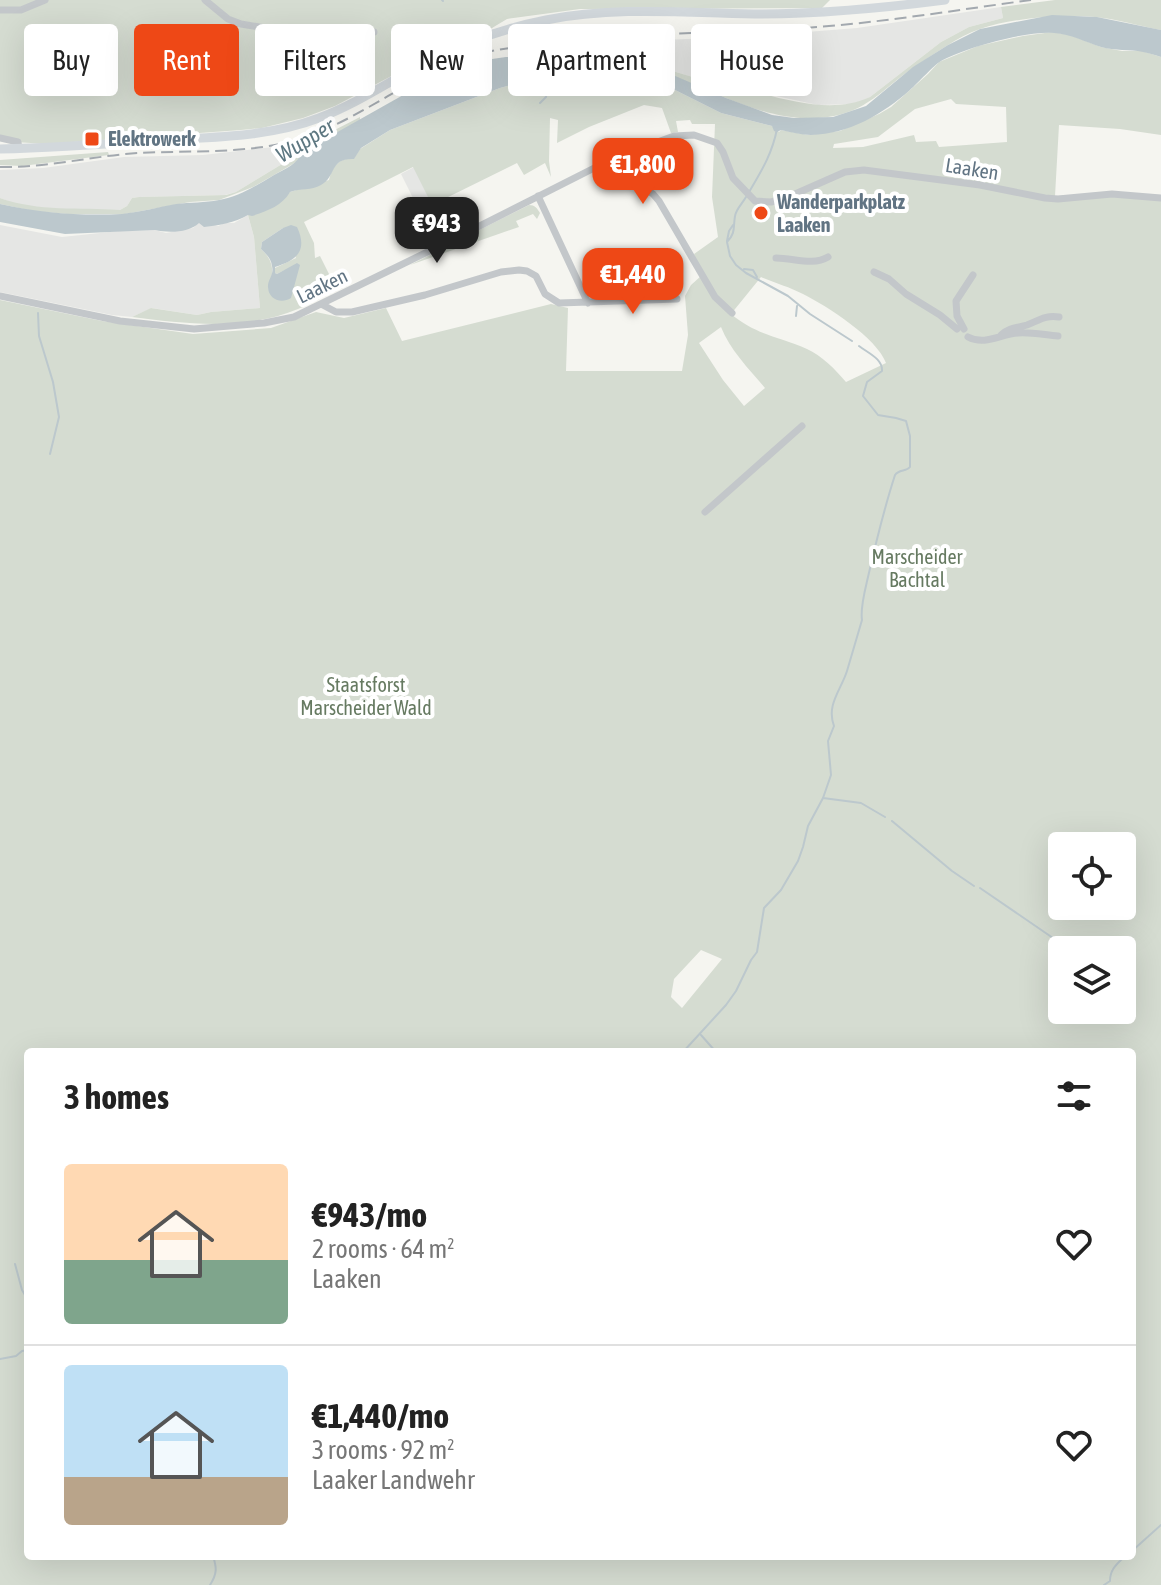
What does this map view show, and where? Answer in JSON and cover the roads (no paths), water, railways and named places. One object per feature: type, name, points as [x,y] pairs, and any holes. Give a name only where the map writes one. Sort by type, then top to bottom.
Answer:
[{"type":"main road","points":[[0,149],[241,136],[282,129],[338,110],[470,41],[554,18],[618,12],[825,12],[945,0]]},
{"type":"street","points":[[0,10],[21,10],[45,0]]},
{"type":"street","points":[[205,0],[228,19],[255,27]]},
{"type":"street","name":"Laaken","points":[[0,296],[120,321],[194,329],[251,325],[294,317],[603,163],[684,134],[717,143],[733,178],[755,201],[786,198],[845,172],[864,170],[980,185],[1045,198],[1112,194],[1161,198]]},
{"type":"street","points":[[0,138],[18,142],[19,149]]},
{"type":"street","points":[[603,163],[653,194],[715,297],[732,313]]},
{"type":"street","points":[[538,196],[588,303]]},
{"type":"street","points":[[776,258],[810,262],[824,261],[828,257]]},
{"type":"street","points":[[321,304],[336,312],[352,312],[425,295],[501,272],[519,270],[536,276],[545,294],[554,301],[566,304],[677,299]]},
{"type":"street","points":[[874,272],[889,279],[973,340],[997,339],[1016,333],[1058,336]]},
{"type":"street","points":[[963,332],[956,301],[973,275]]},
{"type":"street","points":[[997,339],[1010,328],[1024,326],[1044,316],[1059,317]]},
{"type":"street","points":[[705,512],[802,426]]},
{"type":"waterway","points":[[540,103],[546,96]]},
{"type":"waterway","points":[[749,192],[769,154],[777,129]]},
{"type":"waterway","points":[[746,197],[737,211],[733,233],[727,242],[736,265],[788,296],[852,341]]},
{"type":"waterway","points":[[727,241],[733,225]]},
{"type":"waterway","points":[[744,269],[753,270],[757,277]]},
{"type":"waterway","points":[[796,316],[797,306]]},
{"type":"waterway","points":[[38,313],[39,336],[53,382],[59,417],[50,454]]},
{"type":"waterway","points":[[687,1048],[736,991],[757,952],[764,908],[781,890],[798,861],[808,826],[823,798],[831,775],[828,741],[834,726],[833,704],[847,671],[862,620],[862,605],[895,475],[910,467],[910,436],[906,421],[878,415],[863,396],[867,382],[882,371],[882,367],[859,346]]},
{"type":"waterway","points":[[823,798],[861,803],[885,817]]},
{"type":"waterway","points":[[892,821],[974,886]]},
{"type":"waterway","points":[[980,888],[1050,936]]},
{"type":"waterway","points":[[701,1035],[712,1048]]},
{"type":"waterway","points":[[15,1264],[24,1293]]},
{"type":"waterway","points":[[0,1359],[16,1356],[24,1351]]},
{"type":"waterway","points":[[1136,1547],[1161,1525]]},
{"type":"waterway","points":[[210,1585],[216,1571],[214,1560]]},
{"type":"waterway","points":[[1104,1585],[1110,1581],[1113,1570],[1121,1560]]},
{"type":"railway","points":[[0,167],[34,166],[138,153],[223,151],[286,143],[330,127],[446,65],[497,50],[612,37],[832,26],[1031,0]]},
{"type":"place","name":"Elektrowerk","points":[[92,139]]},
{"type":"place","name":"Wanderparkplatz Laaken","points":[[761,213]]},
{"type":"water label","name":"Wupper","points":[[305,140]]},
{"type":"park label","name":"Marscheider Bachtal","points":[[917,568]]},
{"type":"park label","name":"Staatsforst Marscheider Wald","points":[[366,696]]}]
